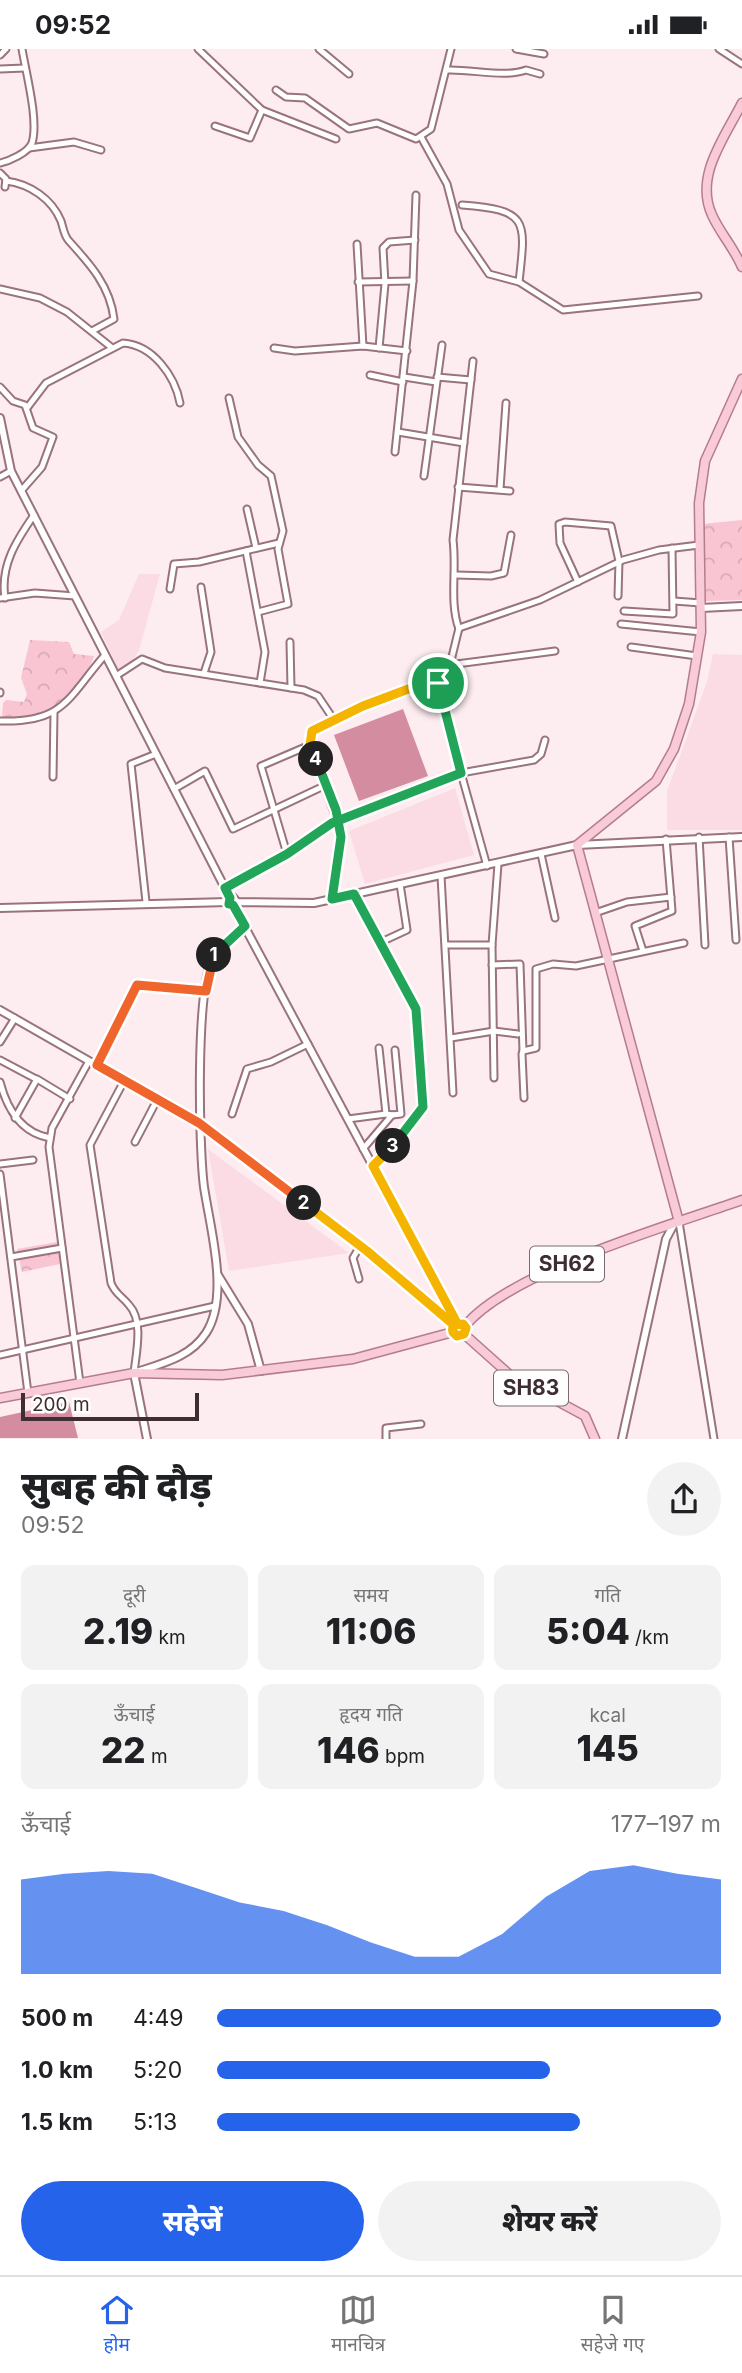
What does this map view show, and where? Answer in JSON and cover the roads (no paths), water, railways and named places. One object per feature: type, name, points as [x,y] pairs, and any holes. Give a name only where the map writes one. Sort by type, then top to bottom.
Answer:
[{"type":"main road","points":[[742,103],[706,180],[706,198],[712,215],[742,267]]},
{"type":"main road","points":[[676,1223],[577,845],[656,781],[674,749],[689,704],[701,632],[699,503],[705,461],[742,379]]},
{"type":"main road","name":"SH62","points":[[458,1329],[484,1307],[515,1288],[577,1259],[742,1200]]},
{"type":"main road","points":[[0,1398],[134,1373],[222,1375],[261,1371],[375,1353],[458,1329]]},
{"type":"main road","name":"SH83","points":[[458,1329],[511,1376],[585,1416],[596,1439]]},
{"type":"street","points":[[0,55],[6,49]]},
{"type":"street","points":[[22,49],[32,127],[29,148]]},
{"type":"street","points":[[198,49],[262,110],[336,139]]},
{"type":"street","points":[[319,49],[349,74]]},
{"type":"street","points":[[414,138],[431,129],[451,49]]},
{"type":"street","points":[[516,49],[544,54]]},
{"type":"street","points":[[719,49],[742,64]]},
{"type":"street","points":[[0,69],[25,68]]},
{"type":"street","points":[[447,70],[485,70],[515,75],[526,70],[540,74]]},
{"type":"street","points":[[276,90],[286,97],[305,98],[345,127],[375,123],[414,138],[447,184],[457,225],[477,261],[489,274],[519,282],[563,310],[698,296]]},
{"type":"street","points":[[215,126],[250,138],[262,110]]},
{"type":"street","points":[[0,163],[29,148],[74,142],[101,150]]},
{"type":"street","points":[[0,173],[6,184],[18,183],[48,200],[67,239],[84,255],[104,286],[114,321],[92,331]]},
{"type":"street","points":[[395,452],[413,281],[416,195]]},
{"type":"street","points":[[461,205],[499,208],[508,212],[521,225],[524,237],[519,282]]},
{"type":"street","points":[[379,348],[385,280],[384,245],[389,242],[415,240]]},
{"type":"street","points":[[357,244],[363,346]]},
{"type":"street","points":[[358,282],[413,281]]},
{"type":"street","points":[[0,298],[2,290],[44,300],[80,319],[111,347]]},
{"type":"street","points":[[24,405],[46,383],[123,343],[133,344],[166,369],[177,387],[180,403]]},
{"type":"street","points":[[424,476],[442,345]]},
{"type":"street","points":[[274,348],[295,351],[363,346],[407,351]]},
{"type":"street","points":[[438,683],[448,673],[459,629],[454,615],[456,575],[453,540],[473,361]]},
{"type":"street","points":[[370,375],[404,380],[471,380]]},
{"type":"street","points":[[0,387],[13,401],[24,405]]},
{"type":"street","points":[[229,398],[238,437],[258,465],[271,476],[284,531],[278,553],[288,604],[258,612]]},
{"type":"street","points":[[500,489],[506,403]]},
{"type":"street","points":[[22,491],[42,467],[54,440],[52,436],[32,427],[24,405]]},
{"type":"street","points":[[0,419],[11,471],[232,902],[458,1329]]},
{"type":"street","points":[[397,432],[464,443]]},
{"type":"street","points":[[0,477],[11,471]]},
{"type":"street","points":[[458,487],[510,491]]},
{"type":"street","points":[[247,509],[256,548]]},
{"type":"street","points":[[34,515],[6,565],[3,598],[35,593],[75,596]]},
{"type":"street","points":[[578,582],[560,543],[560,523],[611,526],[620,561],[618,596]]},
{"type":"street","points":[[456,575],[491,576],[506,571],[511,535]]},
{"type":"street","points":[[170,589],[174,565],[279,543]]},
{"type":"street","points":[[459,629],[578,582],[620,561],[699,544]]},
{"type":"street","points":[[624,611],[671,615],[674,601],[672,548]]},
{"type":"street","points":[[246,551],[265,652],[260,683]]},
{"type":"street","points":[[201,587],[211,652],[204,673]]},
{"type":"street","points":[[674,601],[742,607]]},
{"type":"street","points":[[621,624],[701,632]]},
{"type":"street","points":[[290,642],[291,688]]},
{"type":"street","points":[[631,647],[697,656]]},
{"type":"street","points":[[449,665],[555,651]]},
{"type":"street","points":[[0,721],[19,722],[54,712],[74,697],[105,655]]},
{"type":"street","points":[[116,676],[142,659],[165,669],[291,688],[318,696],[334,720]]},
{"type":"street","points":[[332,899],[341,837],[326,785],[310,745],[312,731],[410,687],[435,679],[487,866]]},
{"type":"street","points":[[53,777],[54,712]]},
{"type":"street","points":[[225,888],[287,854],[337,821],[461,773],[534,761],[541,754],[545,740]]},
{"type":"street","points":[[287,854],[261,766],[310,745]]},
{"type":"street","points":[[146,902],[131,765],[156,754]]},
{"type":"street","points":[[174,789],[205,771],[233,829],[326,785]]},
{"type":"street","points":[[699,837],[705,945]]},
{"type":"street","points":[[729,837],[736,940]]},
{"type":"street","points":[[0,908],[146,902],[314,903],[577,845],[742,837]]},
{"type":"street","points":[[643,951],[635,926],[669,914],[671,897],[666,839]]},
{"type":"street","points":[[541,854],[555,918]]},
{"type":"street","points":[[494,1078],[492,945],[498,864]]},
{"type":"street","points":[[441,876],[453,1093]]},
{"type":"street","points":[[379,943],[407,930],[400,884]]},
{"type":"street","points":[[354,894],[416,1009],[423,1100],[418,1118],[373,1166]]},
{"type":"street","points":[[595,913],[627,902],[671,897]]},
{"type":"street","points":[[134,1373],[176,1358],[198,1344],[207,1332],[215,1306],[218,1274],[204,1185],[199,1123],[206,991],[214,956],[245,926]]},
{"type":"street","points":[[523,1051],[537,1048],[536,969],[553,964],[576,966],[684,943]]},
{"type":"street","points":[[446,945],[492,945]]},
{"type":"street","points":[[492,965],[520,964],[524,1098]]},
{"type":"street","points":[[97,1065],[137,985],[206,991]]},
{"type":"street","points":[[0,1010],[199,1123],[360,1246],[458,1329]]},
{"type":"street","points":[[0,1042],[15,1018]]},
{"type":"street","points":[[451,1038],[494,1031],[518,1034]]},
{"type":"street","points":[[232,1114],[247,1069],[308,1044]]},
{"type":"street","points":[[363,1149],[390,1115],[379,1048]]},
{"type":"street","points":[[348,1119],[401,1114],[395,1050]]},
{"type":"street","points":[[0,1060],[70,1099]]},
{"type":"street","points":[[80,1383],[50,1171],[50,1138],[52,1128],[89,1061]]},
{"type":"street","points":[[16,1118],[36,1079]]},
{"type":"street","points":[[124,1081],[90,1145],[111,1283],[119,1297],[131,1307],[137,1325],[134,1373],[147,1439]]},
{"type":"street","points":[[0,1084],[2,1098],[16,1118],[38,1136],[50,1138]]},
{"type":"street","points":[[135,1142],[158,1100]]},
{"type":"street","points":[[0,1164],[33,1160]]},
{"type":"street","points":[[0,1174],[28,1393]]},
{"type":"street","points":[[622,1439],[666,1239],[676,1223]]},
{"type":"street","points":[[676,1223],[714,1439]]},
{"type":"street","points":[[359,1279],[353,1258],[360,1246]]},
{"type":"street","points":[[11,1257],[62,1248]]},
{"type":"street","points":[[218,1274],[248,1324],[261,1371]]},
{"type":"street","points":[[0,1355],[215,1306]]},
{"type":"street","points":[[386,1439],[386,1428],[421,1424]]}]
